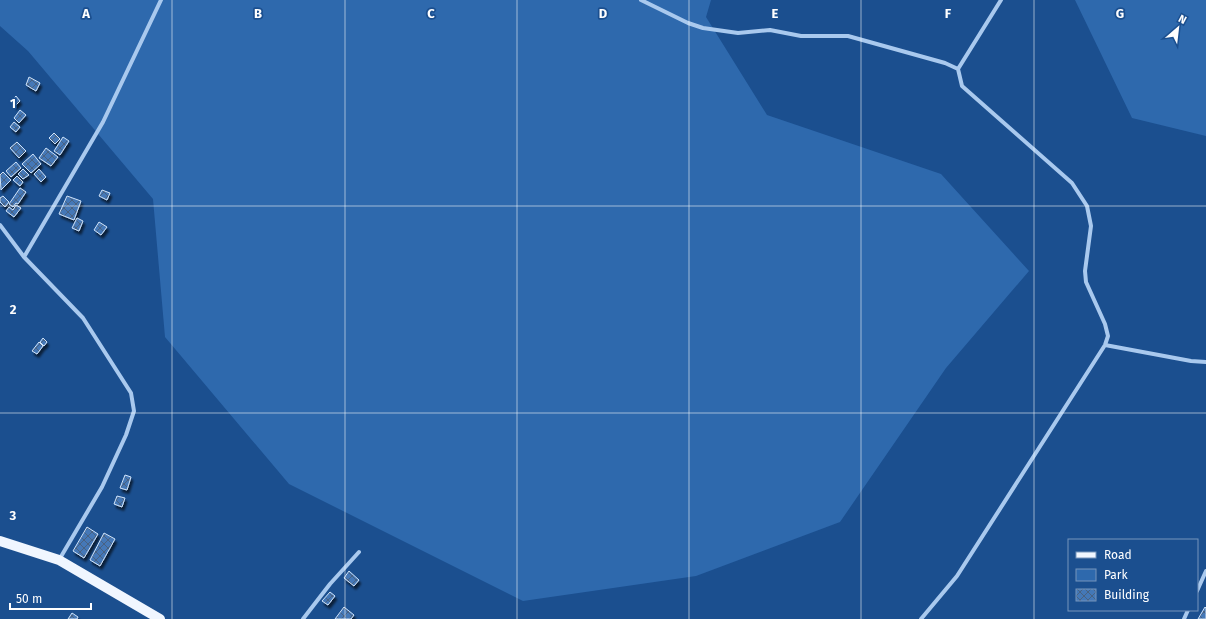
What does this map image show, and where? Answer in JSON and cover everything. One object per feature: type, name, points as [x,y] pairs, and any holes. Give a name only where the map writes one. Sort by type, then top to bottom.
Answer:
[{"type":"main road","points":[[0,541],[59,560],[157,618]]},
{"type":"street","points":[[24,257],[103,122],[161,0]]},
{"type":"street","points":[[641,0],[688,23],[704,28],[738,33],[770,30],[801,36],[848,36],[945,63],[958,69]]},
{"type":"street","points":[[921,619],[957,576],[1105,345],[1108,336],[1105,324],[1086,282],[1085,271],[1091,226],[1087,206],[1072,183],[962,86],[958,69],[1001,0]]},
{"type":"street","points":[[0,225],[24,257],[83,318],[131,393],[134,402],[134,411],[126,435],[105,480],[59,560]]},
{"type":"street","points":[[1105,345],[1191,361],[1206,362]]},
{"type":"street","points":[[303,619],[330,584],[359,552]]},
{"type":"street","points":[[1198,589],[1206,571]]},
{"type":"green space","points":[[0,0],[711,0],[706,17],[767,115],[941,174],[1029,271],[946,368],[840,522],[696,576],[523,601],[289,484],[165,337],[153,199],[28,51],[0,26]]},
{"type":"green space","points":[[1075,0],[1206,0],[1206,136],[1132,118]]},
{"type":"building","points":[[29,77],[40,83],[36,91],[26,85]]},
{"type":"building","points":[[16,96],[20,101],[15,106],[10,102]]},
{"type":"building","points":[[20,110],[26,115],[19,123],[14,118]]},
{"type":"building","points":[[14,122],[20,127],[16,132],[10,127]]},
{"type":"building","points":[[54,133],[60,139],[55,144],[49,138]]},
{"type":"building","points":[[63,137],[69,141],[60,155],[54,151]]},
{"type":"building","points":[[17,142],[26,151],[19,158],[10,148]]},
{"type":"building","points":[[46,148],[58,157],[51,166],[39,158]]},
{"type":"building","points":[[33,154],[41,164],[31,173],[22,164]]},
{"type":"building","points":[[16,162],[21,168],[11,177],[6,171]]},
{"type":"building","points":[[23,169],[29,175],[23,179],[18,174]]},
{"type":"building","points":[[39,169],[46,177],[41,182],[34,174]]},
{"type":"building","points":[[3,172],[11,180],[1,190],[0,175]]},
{"type":"building","points":[[17,176],[23,182],[20,186],[13,180]]},
{"type":"building","points":[[20,188],[26,192],[18,204],[16,203],[13,207],[9,204]]},
{"type":"building","points":[[102,190],[110,193],[107,200],[99,196]]},
{"type":"building","points":[[3,196],[9,202],[5,207],[0,202],[0,198]]},
{"type":"building","points":[[67,196],[81,201],[74,220],[59,214]]},
{"type":"building","points":[[16,205],[21,208],[14,217],[6,211],[9,207],[13,210]]},
{"type":"building","points":[[77,218],[83,221],[79,231],[72,228]]},
{"type":"building","points":[[99,222],[107,227],[101,235],[94,230]]},
{"type":"building","points":[[43,338],[47,342],[44,346],[40,342]]},
{"type":"building","points":[[39,342],[43,346],[37,354],[32,351]]},
{"type":"building","points":[[125,475],[131,477],[127,490],[120,488]]},
{"type":"building","points":[[117,496],[125,498],[122,507],[114,504]]},
{"type":"building","points":[[87,527],[98,534],[84,558],[73,551]]},
{"type":"building","points":[[104,533],[115,539],[100,566],[90,560]]},
{"type":"building","points":[[349,571],[359,580],[354,586],[344,578]]},
{"type":"building","points":[[330,592],[335,596],[328,605],[322,601]]},
{"type":"building","points":[[344,607],[354,615],[351,619],[335,619]]},
{"type":"building","points":[[1205,607],[1206,619],[1198,619]]},
{"type":"building","points":[[72,613],[78,617],[77,619],[68,619]]}]
